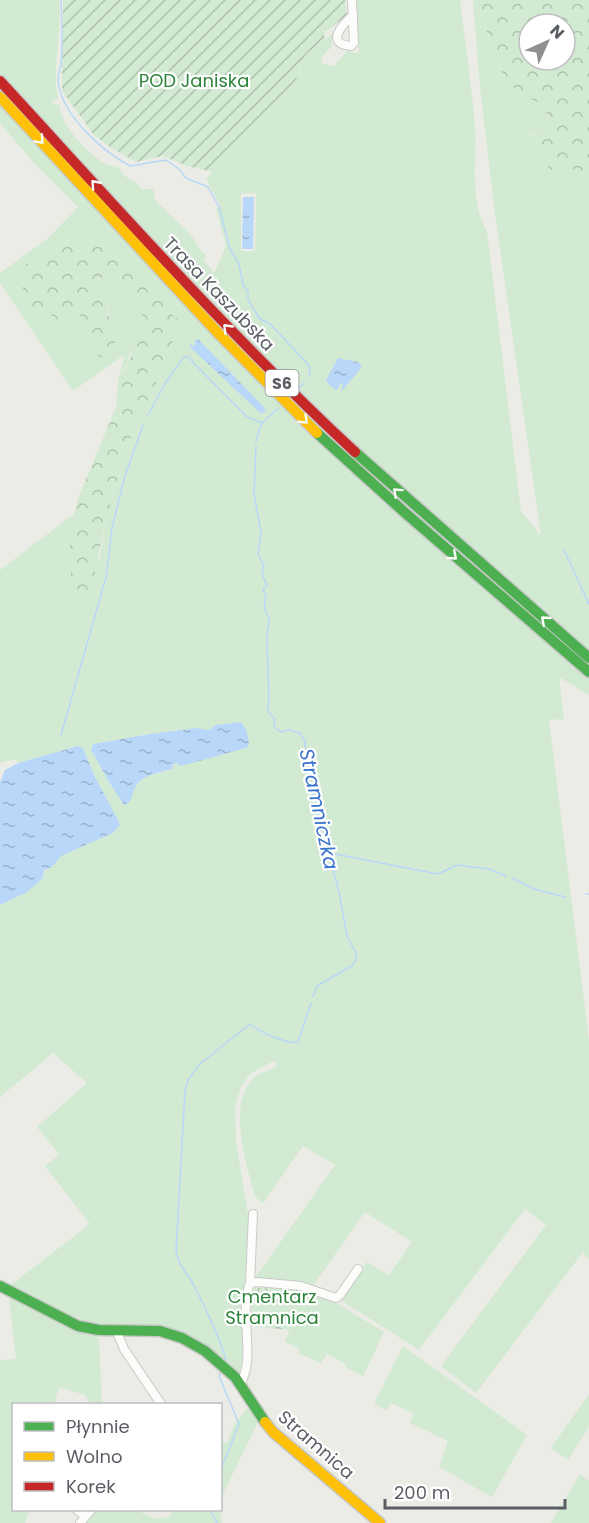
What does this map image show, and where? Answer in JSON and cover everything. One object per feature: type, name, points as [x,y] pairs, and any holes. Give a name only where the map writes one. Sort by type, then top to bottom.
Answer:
[{"type":"main road","name":"Trasa Kaszubska","points":[[0,81],[195,294],[288,389],[404,498],[589,658]]},
{"type":"main road","name":"Trasa Kaszubska","points":[[0,96],[185,300],[294,410],[403,512],[589,672]]},
{"type":"main road","name":"Stramnica","points":[[0,1286],[78,1326],[95,1331],[158,1330],[183,1338],[216,1361],[240,1384],[273,1432],[380,1523]]},
{"type":"street","points":[[352,0],[352,15]]},
{"type":"street","points":[[240,1384],[246,1375],[247,1340],[244,1315],[246,1292],[250,1283],[253,1214]]},
{"type":"street","points":[[250,1283],[301,1286],[336,1298],[358,1269]]},
{"type":"street","points":[[117,1332],[124,1349],[160,1403]]},
{"type":"green space","points":[[0,0],[59,0],[60,25],[56,74],[58,98],[51,103],[59,105],[70,130],[90,152],[106,164],[118,167],[141,189],[153,189],[155,200],[191,235],[201,251],[206,254],[204,260],[214,273],[226,246],[216,208],[220,206],[206,179],[263,126],[296,80],[306,54],[332,34],[333,45],[321,58],[323,64],[334,66],[348,50],[359,52],[354,0],[460,0],[474,112],[476,194],[481,219],[487,231],[521,511],[541,536],[495,214],[480,88],[473,0],[475,0],[506,83],[545,107],[551,126],[529,135],[580,169],[589,180],[589,695],[559,677],[564,719],[549,720],[589,1041],[589,1260],[583,1252],[476,1393],[441,1366],[546,1225],[525,1209],[419,1350],[342,1301],[367,1262],[389,1275],[412,1242],[365,1212],[312,1287],[257,1279],[256,1276],[335,1165],[303,1146],[263,1203],[255,1197],[241,1134],[242,1101],[247,1087],[256,1076],[277,1066],[274,1061],[253,1072],[246,1079],[235,1107],[236,1141],[249,1222],[247,1282],[242,1304],[244,1349],[240,1371],[234,1374],[199,1342],[102,1328],[8,1287],[90,1224],[45,1166],[59,1155],[37,1127],[87,1083],[53,1053],[0,1097],[0,905],[27,891],[43,878],[44,870],[52,867],[61,856],[113,833],[83,748],[78,746],[18,763],[15,759],[0,763],[0,570],[74,514],[70,544],[99,562],[107,514],[132,435],[178,320],[134,290],[125,266],[83,213],[92,237],[87,257],[71,239],[48,255],[16,268],[23,289],[15,298],[77,310],[111,322],[98,280],[105,276],[117,284],[120,290],[133,292],[141,298],[138,310],[146,320],[131,338],[129,360],[118,379],[125,356],[73,391],[0,283],[0,273],[47,239],[78,207],[35,164],[0,123]],"holes":[[[256,193],[255,251],[241,251],[241,194]],[[240,722],[244,726],[249,741],[173,765],[172,769],[148,777],[137,785],[124,805],[91,750],[93,744],[197,728],[209,730],[216,725]]]},
{"type":"green space","name":"POD Janiska","points":[[63,0],[345,0],[347,15],[324,33],[325,39],[306,54],[296,80],[263,126],[229,160],[212,172],[187,166],[163,156],[136,162],[94,135],[62,91]]},
{"type":"green space","points":[[475,0],[589,0],[589,180],[580,169],[550,170],[529,136],[551,126],[545,107],[506,83]]},
{"type":"green space","points":[[83,212],[134,278],[170,307],[171,314],[178,319],[169,356],[132,435],[107,514],[90,597],[84,601],[71,586],[70,544],[74,514],[79,496],[117,405],[118,379],[131,357],[131,338],[146,320],[138,310],[141,298],[133,292],[120,290],[117,284],[105,276],[98,279],[104,294],[117,354],[99,358],[78,311],[59,321],[39,304],[27,317],[15,298],[23,289],[16,268],[48,255],[71,239],[87,257],[92,237],[82,225]]},
{"type":"green space","name":"Cmentarz Stramnica","points":[[251,1288],[304,1289],[289,1330],[252,1326]]},
{"type":"green space","points":[[304,1289],[325,1296],[384,1332],[363,1376],[327,1354],[321,1363],[298,1353],[300,1349],[285,1342]]},
{"type":"green space","points":[[9,1298],[73,1330],[99,1338],[102,1403],[90,1403],[85,1395],[59,1387],[54,1403],[12,1403],[12,1511],[29,1511],[25,1523],[0,1523],[0,1360],[16,1359]]},
{"type":"green space","points":[[403,1346],[527,1435],[492,1497],[439,1467],[448,1441],[410,1423],[414,1414],[391,1403],[387,1410],[374,1404]]},
{"type":"green space","points":[[589,1394],[589,1427],[568,1460],[551,1448]]},
{"type":"green space","points":[[249,1406],[258,1422],[222,1496],[222,1442],[227,1443],[234,1425]]},
{"type":"green space","points":[[580,1474],[589,1481],[589,1523],[551,1523]]},
{"type":"green space","points":[[95,1511],[138,1511],[156,1519],[169,1517],[172,1511],[220,1511],[222,1523],[84,1523]]},
{"type":"water","points":[[243,197],[254,197],[253,249],[242,249]]},
{"type":"water","points":[[198,339],[265,408],[265,412],[261,413],[257,410],[190,347],[190,344],[194,346],[196,344],[194,341]]},
{"type":"water","points":[[338,358],[358,362],[362,367],[341,392],[343,383],[337,390],[326,380]]},
{"type":"water","points":[[240,722],[248,736],[249,745],[246,748],[181,766],[177,763],[172,769],[146,777],[139,782],[131,799],[124,805],[91,750],[93,744],[197,728],[209,730],[216,725]]},
{"type":"water","points":[[78,746],[83,748],[120,825],[113,833],[61,856],[52,867],[44,870],[43,878],[27,892],[0,905],[0,782],[5,770],[18,763]]},
{"type":"waterway","name":"Stramniczka","points":[[61,0],[62,49],[58,79],[60,92],[74,118],[95,141],[130,166],[166,160],[179,169],[186,178],[208,187],[219,207],[230,249],[239,264],[243,285],[248,291],[248,300],[260,319],[270,324],[309,365],[310,376]]},
{"type":"waterway","points":[[148,415],[166,382],[183,358],[187,356],[247,417],[262,423]]},
{"type":"waterway","name":"Stramniczka","points":[[299,388],[304,383]]},
{"type":"waterway","name":"Stramniczka","points":[[256,441],[262,423],[279,408]]},
{"type":"waterway","points":[[61,735],[106,577],[112,528],[124,479],[143,425]]},
{"type":"waterway","name":"Stramniczka","points":[[256,447],[254,494],[261,532],[258,554],[264,565],[262,574],[267,585],[263,589],[266,596],[264,606],[269,619],[267,637],[268,712],[275,719],[274,727],[281,732],[289,730],[300,733],[305,741],[307,772],[339,892],[347,936],[357,955],[353,965],[317,986],[313,997]]},
{"type":"waterway","points":[[564,550],[589,604]]},
{"type":"waterway","points":[[330,853],[438,874],[457,865],[489,869],[506,876]]},
{"type":"waterway","points":[[512,878],[534,889],[565,897]]},
{"type":"waterway","name":"Stramniczka","points":[[226,1363],[212,1322],[180,1263],[176,1251],[185,1091],[188,1080],[201,1063],[250,1024],[266,1034],[298,1042],[311,1003]]},
{"type":"waterway","name":"Stramniczka","points":[[221,1371],[219,1376],[239,1424],[222,1467]]},
{"type":"waterway","name":"Stramniczka","points":[[211,1511],[217,1523]]},
{"type":"traffic: fast","points":[[317,433],[403,511],[589,672]]},
{"type":"traffic: fast","points":[[355,452],[589,658]]},
{"type":"traffic: fast","points":[[0,1286],[78,1326],[99,1330],[160,1331],[182,1338],[205,1351],[235,1377],[265,1422]]},
{"type":"traffic: slow","points":[[0,97],[219,334],[317,433]]},
{"type":"traffic: slow","points":[[265,1422],[273,1432],[380,1523]]},
{"type":"traffic: jam","points":[[0,81],[218,316],[308,408],[355,452]]}]
